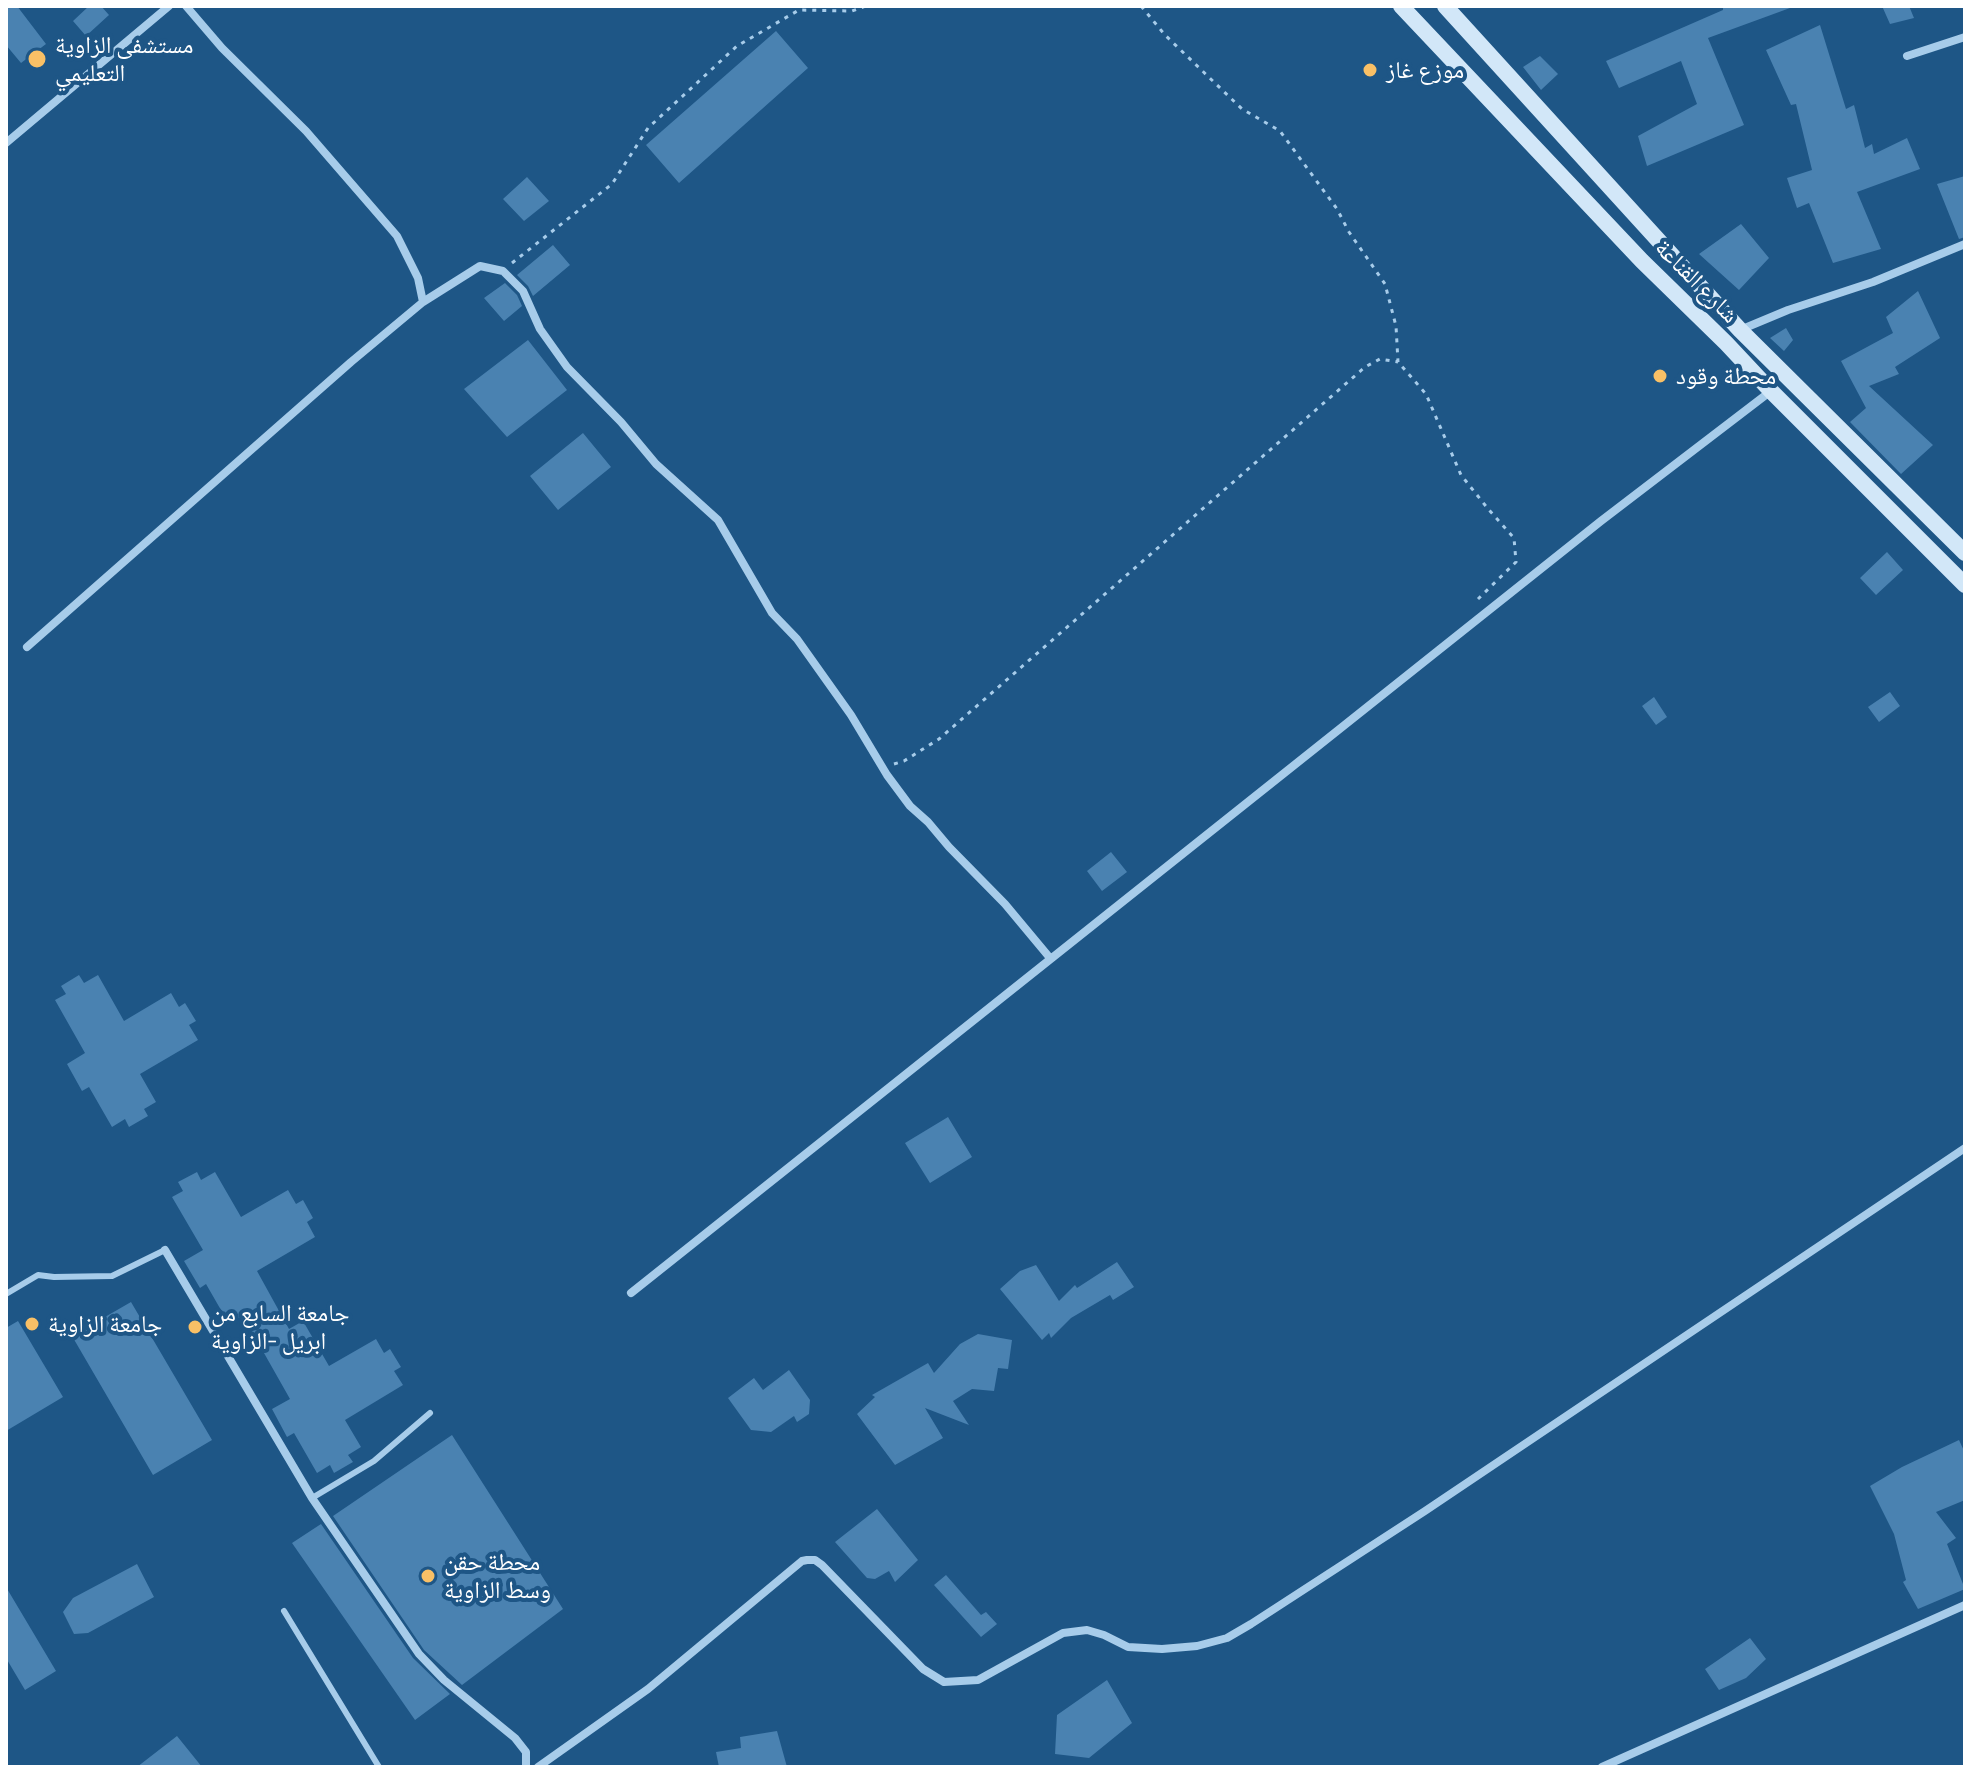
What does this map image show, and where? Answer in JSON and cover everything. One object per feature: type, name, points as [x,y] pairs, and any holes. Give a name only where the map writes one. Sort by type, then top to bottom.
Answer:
[{"type":"street","points":[[6,143],[169,6]]},
{"type":"street","points":[[186,6],[222,48],[306,131],[397,236],[418,278],[423,302]]},
{"type":"street","name":"شارع القناعة","points":[[1401,6],[1642,261],[1965,585]]},
{"type":"street","name":"شارع القناعة","points":[[1445,6],[1740,330],[1965,553]]},
{"type":"street","points":[[1907,56],[1965,37]]},
{"type":"street","points":[[1740,330],[1788,310],[1873,282],[1965,244]]},
{"type":"street","points":[[27,647],[423,302],[480,266],[503,271],[523,291],[540,329],[567,367],[621,422],[656,464],[718,520],[772,613],[797,639],[910,806],[1005,904],[1050,958]]},
{"type":"street","points":[[631,1293],[1601,521],[1771,391]]},
{"type":"street","points":[[538,1767],[648,1689],[807,1560],[815,1560],[822,1565],[923,1669],[944,1682],[978,1680],[1063,1633],[1087,1630],[1128,1647],[1162,1649],[1197,1646],[1227,1638],[1425,1511],[1965,1148]]},
{"type":"street","points":[[165,1250],[312,1498],[419,1654],[444,1680],[515,1738],[526,1752],[526,1767]]},
{"type":"street","points":[[1602,1767],[1965,1605]]},
{"type":"lane","points":[[6,1294],[38,1275],[112,1276],[165,1250]]},
{"type":"lane","points":[[312,1498],[374,1461],[430,1413]]},
{"type":"lane","points":[[284,1611],[379,1767]]},
{"type":"path","points":[[503,271],[612,184],[648,128],[737,46],[799,10],[852,11],[866,6]]},
{"type":"path","points":[[1141,6],[1165,35],[1242,109],[1280,131],[1337,209],[1385,284],[1396,326],[1398,362],[1426,394],[1461,475],[1514,538],[1516,562],[1478,599]]},
{"type":"path","points":[[882,768],[904,761],[939,739],[1365,367],[1380,359],[1398,362]]},
{"type":"building","points":[[6,6],[17,6],[46,44],[21,63],[6,45]]},
{"type":"building","points":[[89,6],[101,6],[109,15],[86,36],[73,21]]},
{"type":"building","points":[[1723,6],[1790,6],[1708,38],[1744,125],[1647,166],[1638,136],[1697,104],[1681,61],[1619,88],[1606,61],[1723,10]]},
{"type":"building","points":[[1882,6],[1909,6],[1914,18],[1890,24]]},
{"type":"building","points":[[1820,25],[1846,109],[1854,105],[1865,148],[1872,144],[1874,154],[1907,138],[1920,169],[1857,192],[1881,249],[1833,263],[1809,203],[1797,208],[1787,178],[1812,170],[1796,104],[1791,105],[1766,50]]},
{"type":"building","points":[[776,31],[808,68],[679,183],[646,145]]},
{"type":"building","points":[[1540,56],[1558,74],[1541,90],[1523,67]]},
{"type":"building","points":[[1965,176],[1965,237],[1959,239],[1937,184]]},
{"type":"building","points":[[527,177],[549,201],[524,221],[503,199]]},
{"type":"building","points":[[1741,224],[1769,258],[1739,290],[1699,254]]},
{"type":"building","points":[[553,245],[570,265],[533,296],[517,275]]},
{"type":"building","points":[[505,283],[517,295],[522,306],[504,321],[484,298]]},
{"type":"building","points":[[1918,291],[1940,338],[1895,367],[1899,374],[1869,386],[1933,445],[1901,474],[1850,422],[1866,408],[1841,361],[1893,333],[1886,317]]},
{"type":"building","points":[[1786,328],[1793,340],[1784,351],[1770,338]]},
{"type":"building","points":[[528,340],[567,390],[507,437],[464,389]]},
{"type":"building","points":[[583,433],[611,467],[558,510],[530,476]]},
{"type":"building","points":[[1887,552],[1903,570],[1876,595],[1860,578]]},
{"type":"building","points":[[1890,692],[1900,706],[1879,722],[1868,707]]},
{"type":"building","points":[[1654,697],[1667,717],[1656,725],[1642,706]]},
{"type":"building","points":[[1111,852],[1127,872],[1102,891],[1087,871]]},
{"type":"building","points":[[79,975],[84,983],[98,975],[124,1021],[171,993],[179,1007],[185,1003],[196,1021],[189,1025],[198,1040],[140,1074],[156,1102],[144,1109],[148,1116],[129,1127],[125,1119],[112,1127],[89,1087],[82,1091],[67,1064],[85,1053],[55,1000],[66,994],[61,986]]},
{"type":"building","points":[[948,1117],[972,1157],[930,1183],[905,1143]]},
{"type":"building","points":[[197,1172],[201,1180],[215,1172],[241,1217],[288,1190],[296,1204],[303,1200],[313,1218],[307,1222],[315,1237],[257,1271],[289,1329],[303,1321],[329,1366],[376,1339],[384,1353],[390,1349],[401,1367],[394,1371],[403,1385],[345,1420],[361,1447],[348,1455],[353,1462],[334,1473],[330,1465],[317,1473],[294,1433],[287,1437],[272,1409],[290,1399],[247,1323],[242,1316],[229,1324],[206,1284],[200,1288],[184,1261],[203,1250],[172,1197],[183,1191],[178,1182]]},
{"type":"building","points":[[1117,1262],[1134,1287],[1113,1300],[1110,1295],[1071,1318],[1051,1338],[1049,1333],[1042,1340],[1000,1289],[1020,1271],[1036,1265],[1059,1301],[1075,1285],[1077,1288]]},
{"type":"building","points":[[131,1302],[212,1440],[153,1475],[72,1336]]},
{"type":"building","points":[[18,1321],[63,1397],[6,1431],[6,1328]]},
{"type":"building","points":[[978,1334],[1012,1340],[1008,1369],[998,1368],[994,1391],[972,1389],[953,1401],[969,1425],[925,1408],[943,1438],[895,1465],[857,1414],[875,1397],[872,1395],[928,1363],[934,1373],[960,1344]]},
{"type":"building","points":[[789,1370],[810,1400],[809,1414],[797,1422],[794,1416],[771,1432],[751,1430],[728,1398],[754,1378],[763,1390]]},
{"type":"building","name":"محطة حقن وسط الزاوية","points":[[452,1435],[563,1609],[462,1685],[424,1650],[333,1516]]},
{"type":"building","points":[[1959,1440],[1965,1453],[1965,1500],[1936,1512],[1956,1538],[1947,1544],[1965,1589],[1918,1609],[1903,1582],[1906,1580],[1894,1534],[1870,1486]]},
{"type":"building","points":[[877,1509],[918,1560],[895,1582],[889,1571],[875,1579],[867,1578],[835,1542]]},
{"type":"building","points":[[321,1524],[413,1658],[450,1694],[415,1720],[292,1543]]},
{"type":"building","points":[[137,1564],[154,1597],[88,1633],[74,1634],[63,1612],[73,1598]]},
{"type":"building","points":[[946,1575],[981,1615],[986,1612],[997,1624],[981,1637],[934,1585]]},
{"type":"building","points":[[6,1587],[56,1671],[25,1690],[6,1658]]},
{"type":"building","points":[[1750,1638],[1766,1659],[1746,1678],[1719,1690],[1705,1669]]},
{"type":"building","points":[[1107,1680],[1132,1723],[1089,1758],[1055,1754],[1057,1715]]},
{"type":"building","points":[[777,1731],[787,1767],[719,1767],[716,1752],[741,1748],[740,1737]]},
{"type":"building","points":[[177,1736],[202,1767],[137,1767]]},
{"type":"place","name":"مستشفى الزاوية التعليمي","points":[[37,59]]},
{"type":"place","name":"موزع غاز","points":[[1370,70]]},
{"type":"place","name":"محطة وقود","points":[[1660,376]]},
{"type":"place","name":"جامعة الزاوية","points":[[32,1324]]},
{"type":"place","name":"جامعة السابع من ابريل -الزاوية","points":[[195,1327]]},
{"type":"place","name":"محطة حقن وسط الزاوية","points":[[428,1576]]}]
